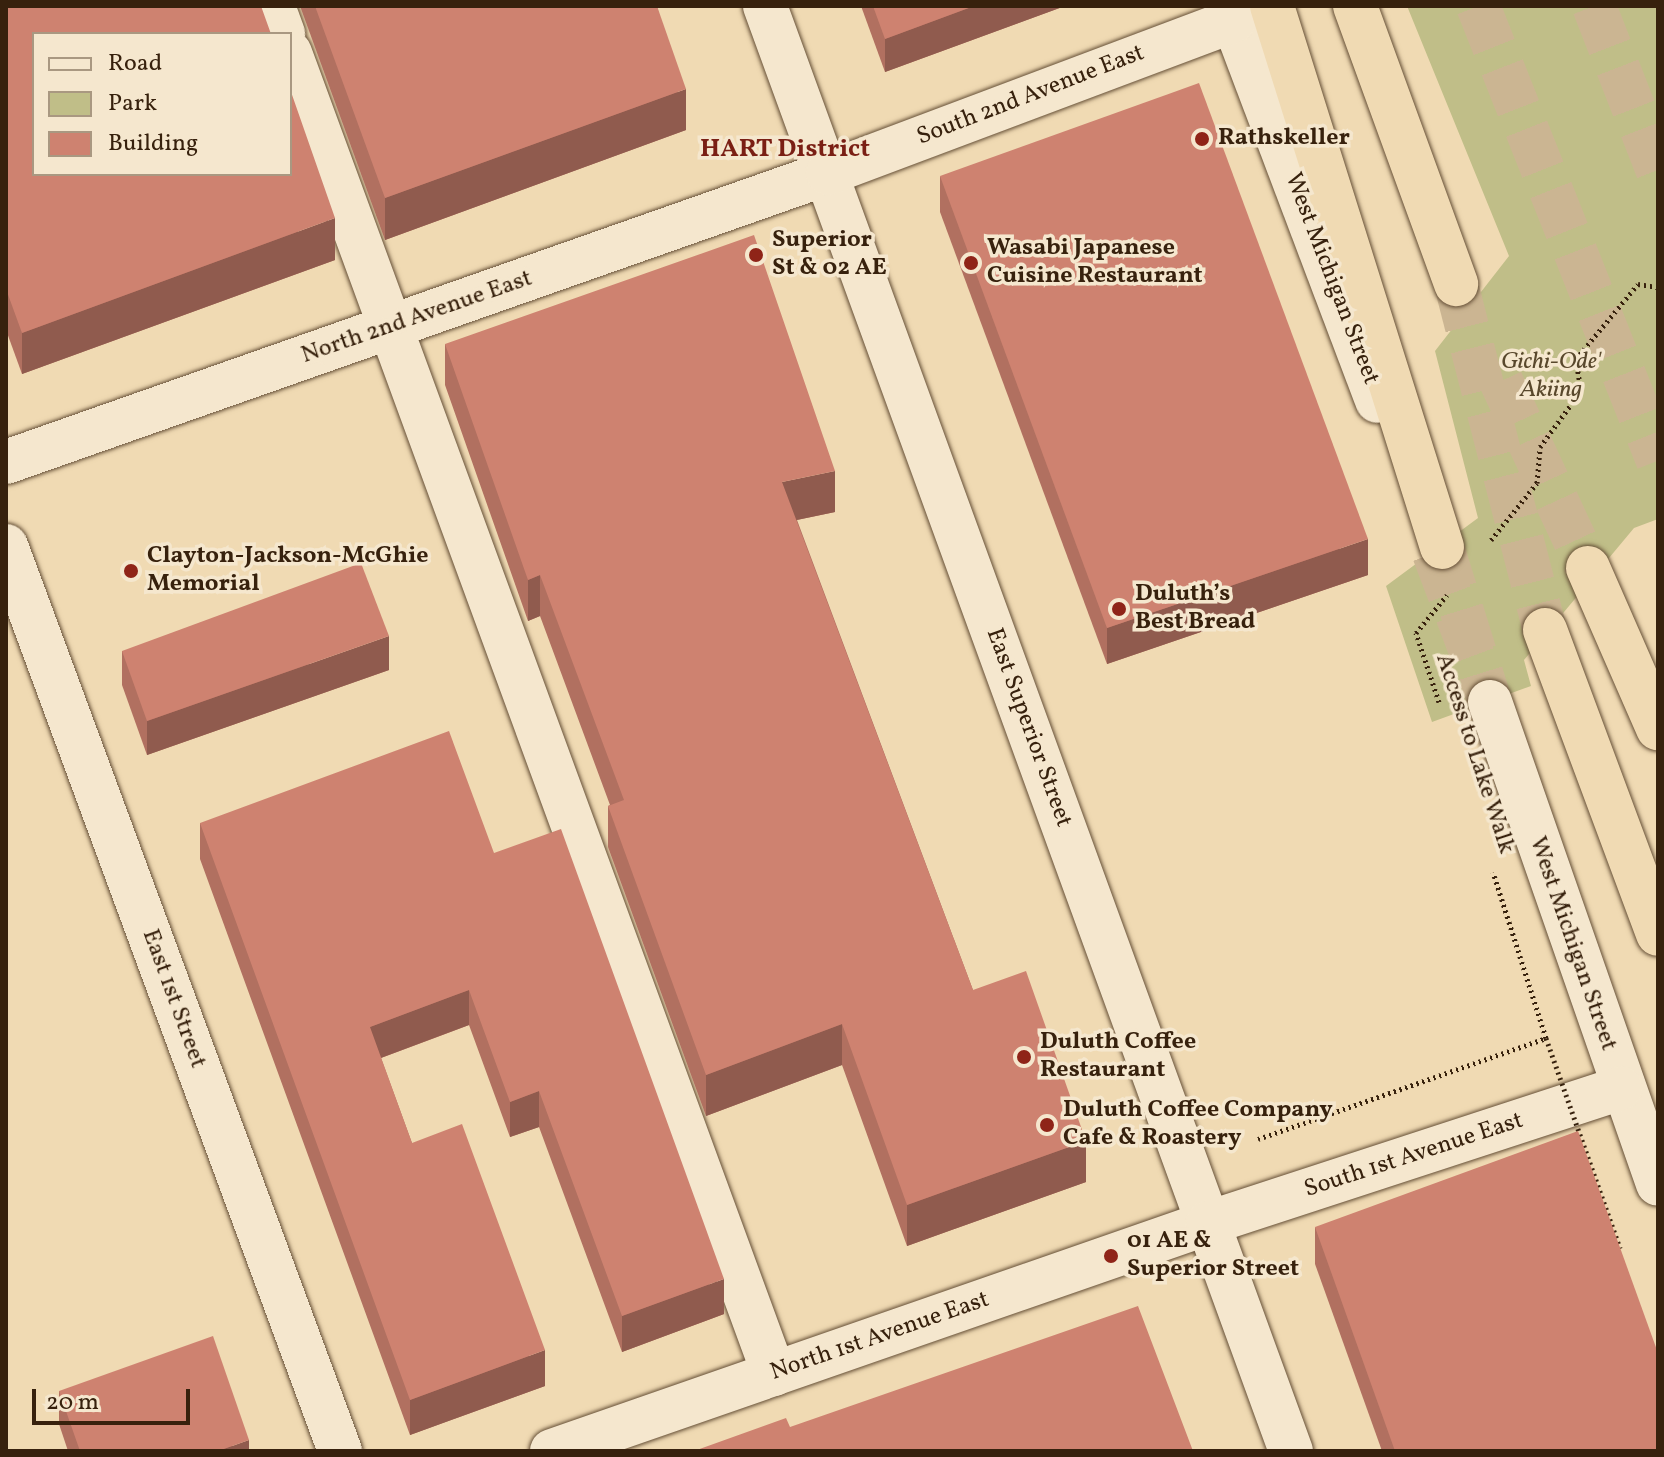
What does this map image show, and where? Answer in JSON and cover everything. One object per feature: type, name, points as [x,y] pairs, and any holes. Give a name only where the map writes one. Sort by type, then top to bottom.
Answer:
[{"type":"highway","points":[[1355,6],[1456,284]]},
{"type":"highway","points":[[1245,11],[1452,560]]},
{"type":"highway","points":[[1588,568],[1658,728]]},
{"type":"highway","points":[[1545,630],[1658,934]]},
{"type":"street","points":[[273,6],[282,32]]},
{"type":"street","name":"East Superior Street","points":[[765,6],[1291,1451]]},
{"type":"street","name":"South 2nd Avenue East","points":[[828,173],[1245,11]]},
{"type":"street","points":[[292,59],[388,328],[774,1374]]},
{"type":"street","name":"North 2nd Avenue East","points":[[6,462],[828,173]]},
{"type":"street","name":"East 1st Street","points":[[6,546],[340,1451]]},
{"type":"street","name":"West Michigan Street","points":[[1490,702],[1620,1088],[1658,1184]]},
{"type":"street","name":"South 1st Avenue East","points":[[1208,1223],[1620,1088]]},
{"type":"street","name":"North 1st Avenue East","points":[[552,1451],[1208,1223]]},
{"type":"path","name":"Access to Lake Walk","points":[[1444,718],[1416,633],[1452,560],[1537,483],[1540,447],[1581,391],[1576,359],[1638,284],[1658,287]]},
{"type":"path","name":"Access to Lake Walk","points":[[1490,863],[1546,1038],[1622,1254]]},
{"type":"path","points":[[1258,1139],[1546,1038]]},
{"type":"green space","name":"Gichi-Ode' Akiing","points":[[1407,6],[1658,6],[1658,519],[1634,528],[1524,660],[1531,686],[1432,722],[1386,586],[1478,518],[1435,351],[1509,256]]},
{"type":"building","points":[[6,6],[261,6],[270,32],[32,32],[32,176],[292,176],[292,95],[335,218],[22,333],[6,289]]},
{"type":"building","points":[[315,6],[657,6],[686,89],[385,198]]},
{"type":"building","points":[[873,6],[974,6],[885,39]]},
{"type":"building","points":[[1199,83],[1368,539],[1107,628],[940,176]]},
{"type":"building","points":[[754,235],[835,471],[782,482],[973,990],[1026,971],[1086,1141],[907,1205],[842,1024],[706,1075],[608,806],[624,800],[540,575],[528,580],[445,344]]},
{"type":"building","points":[[361,563],[389,636],[147,721],[122,651]]},
{"type":"building","points":[[449,731],[494,853],[561,829],[724,1279],[622,1316],[539,1091],[510,1102],[469,990],[370,1027],[412,1143],[462,1124],[545,1350],[410,1400],[200,823]]},
{"type":"building","points":[[1578,1131],[1658,1353],[1658,1451],[1395,1451],[1315,1227]]},
{"type":"building","points":[[1138,1306],[1193,1451],[694,1451],[786,1418],[790,1427]]},
{"type":"building","points":[[213,1336],[249,1440],[218,1451],[80,1451],[59,1391]]},
{"type":"tunnel","points":[[1478,6],[1658,461]]},
{"type":"tunnel","points":[[1594,6],[1658,171]]},
{"type":"tunnel","points":[[1456,284],[1545,630]]},
{"type":"tunnel","points":[[1501,381],[1588,568]]},
{"type":"tunnel","points":[[1442,547],[1490,702]]},
{"type":"tunnel","points":[[1434,553],[1490,702]]},
{"type":"place","name":"Rathskeller","points":[[1202,139]]},
{"type":"place","name":"Superior St & 02 AE","points":[[756,255]]},
{"type":"place","name":"Wasabi Japanese Cuisine Restaurant","points":[[971,263]]},
{"type":"place","name":"Clayton-Jackson-McGhie Memorial","points":[[131,571]]},
{"type":"place","name":"Duluth’s Best Bread","points":[[1119,609]]},
{"type":"place","name":"Duluth Coffee Restaurant","points":[[1024,1057]]},
{"type":"place","name":"Duluth Coffee Company Cafe & Roastery","points":[[1047,1125]]},
{"type":"place","name":"01 AE & Superior Street","points":[[1111,1256]]},
{"type":"district","name":"HART District","points":[[785,150]]}]
